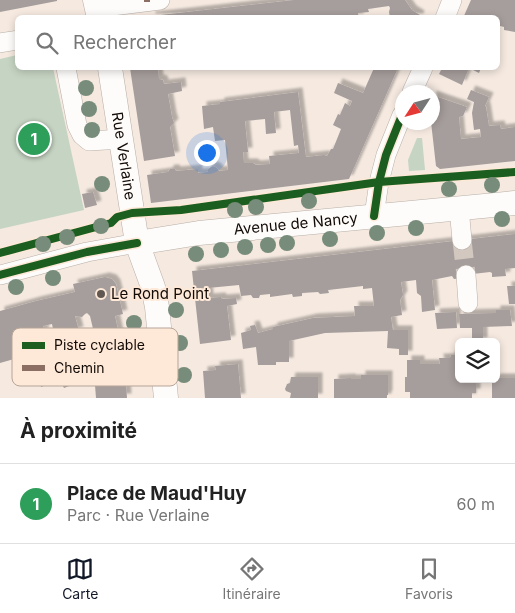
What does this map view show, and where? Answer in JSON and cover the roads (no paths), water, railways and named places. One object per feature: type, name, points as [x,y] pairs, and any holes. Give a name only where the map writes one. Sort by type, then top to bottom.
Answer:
[{"type":"main road","name":"Rue Verlaine","points":[[110,70],[137,243],[153,287],[159,328]]},
{"type":"main road","name":"Avenue de Nancy","points":[[137,243],[192,234],[515,203]]},
{"type":"street","points":[[446,15],[452,0]]},
{"type":"street","points":[[97,8],[151,1]]},
{"type":"street","points":[[0,43],[15,40]]},
{"type":"street","points":[[66,70],[77,125],[82,135],[90,141],[122,139]]},
{"type":"street","points":[[415,85],[422,70]]},
{"type":"street","points":[[374,216],[379,182],[386,155],[396,130]]},
{"type":"street","points":[[459,208],[462,240]]},
{"type":"street","points":[[0,275],[87,252],[137,243]]},
{"type":"street","points":[[466,275],[468,303]]},
{"type":"tunnel","points":[[462,240],[466,275]]},
{"type":"place","name":"Place de Maud'Huy","points":[[34,139]]},
{"type":"place","name":"Le Rond Point","points":[[101,294]]}]
